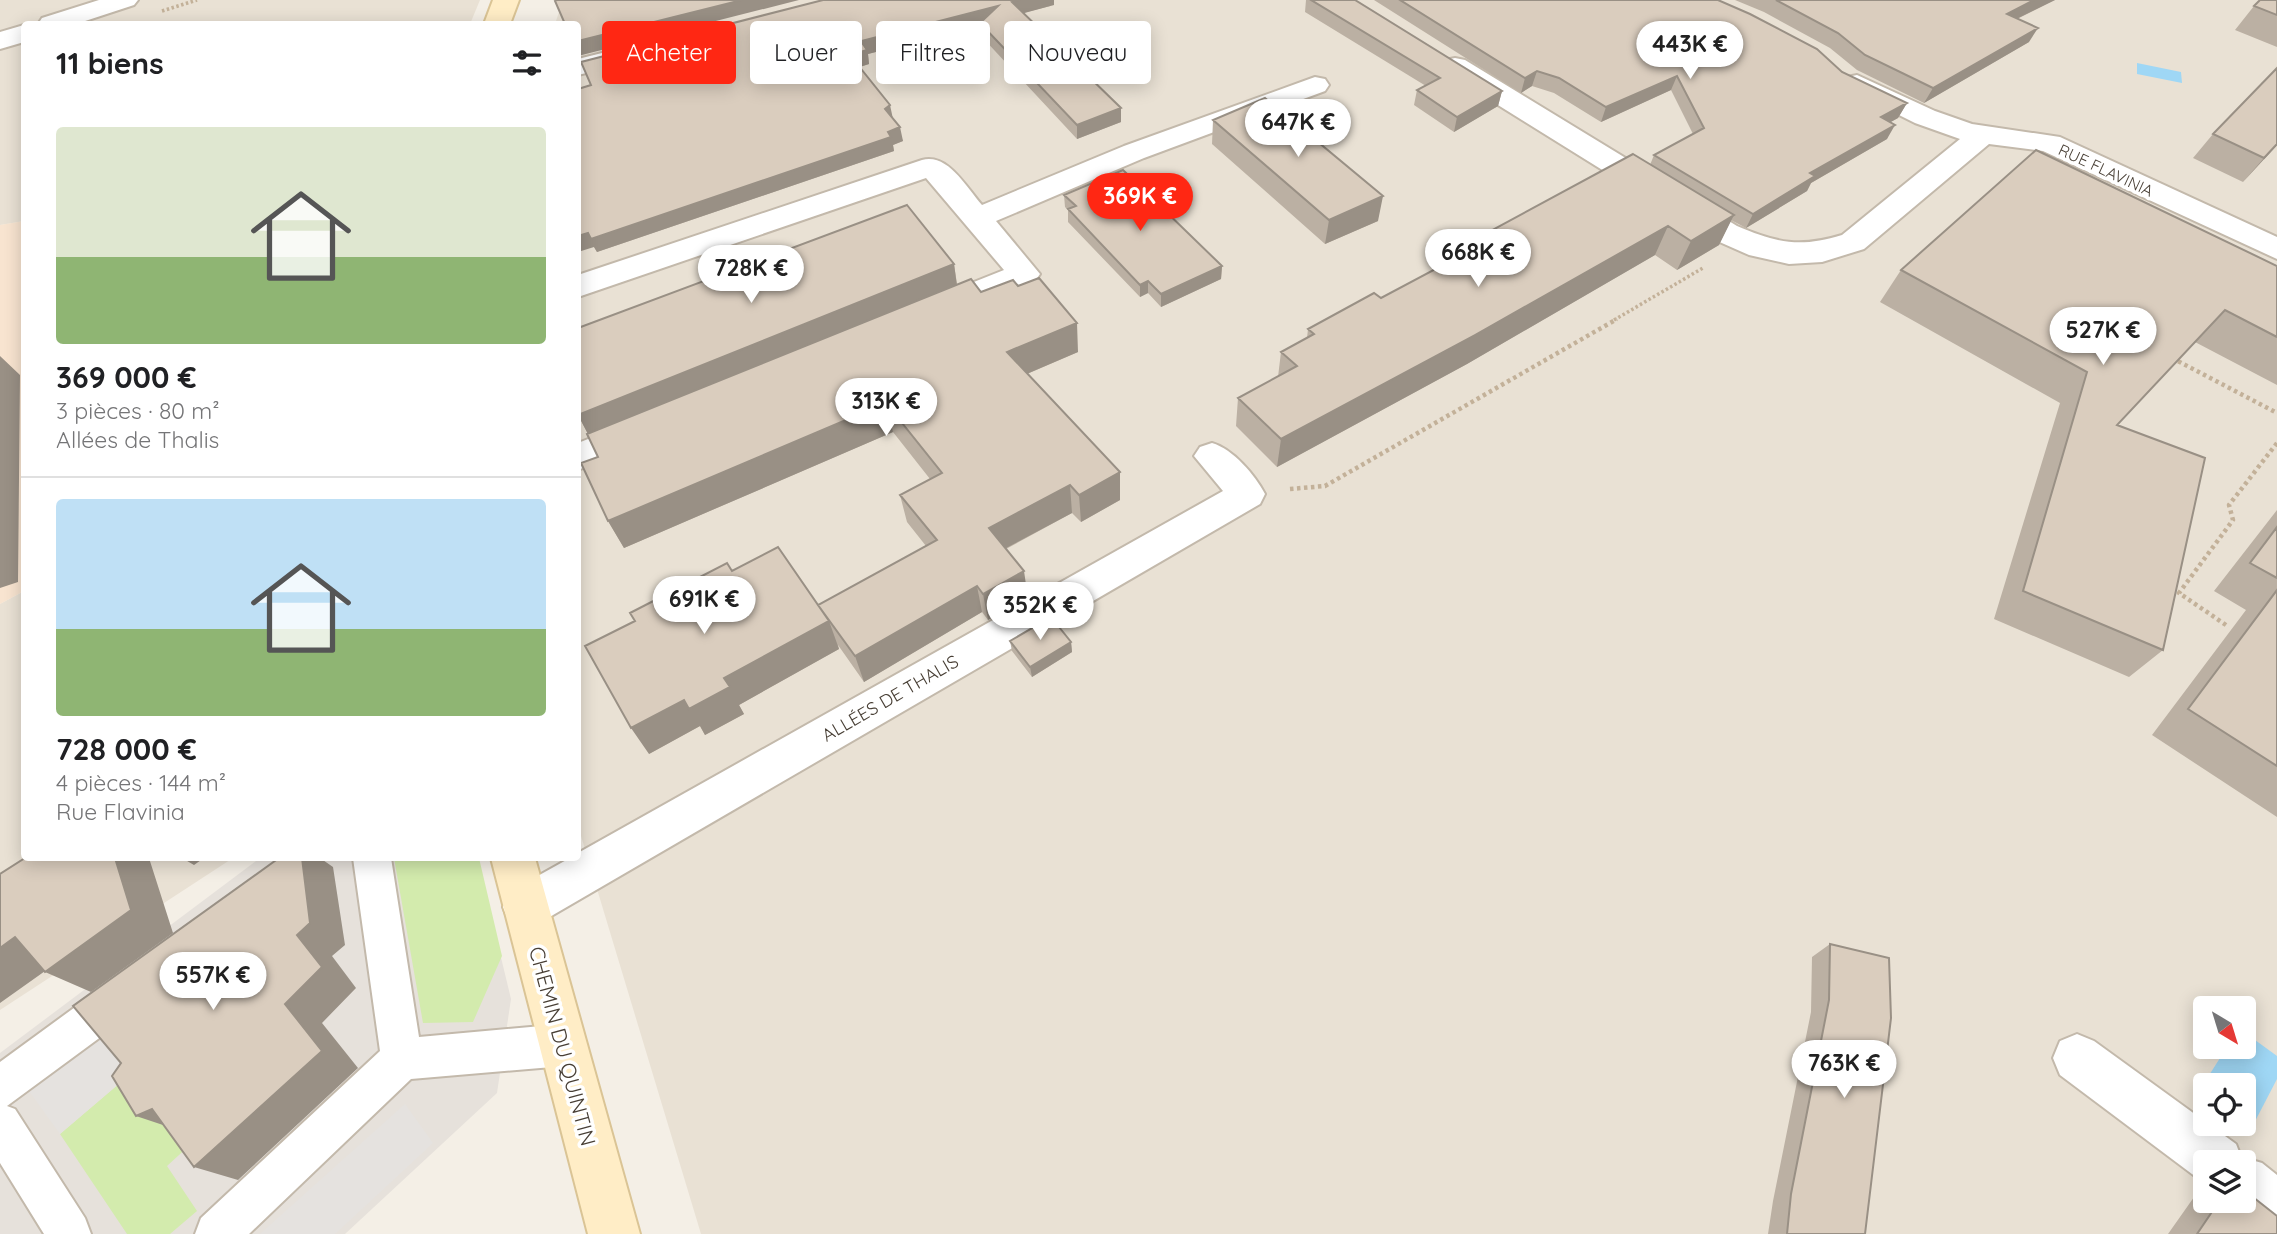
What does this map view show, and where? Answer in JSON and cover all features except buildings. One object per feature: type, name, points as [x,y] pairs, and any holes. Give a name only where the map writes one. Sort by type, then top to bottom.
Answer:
[{"type":"street","points":[[60,21],[125,0]]},
{"type":"street","points":[[498,21],[506,0]]},
{"type":"street","points":[[0,41],[21,34]]},
{"type":"street","points":[[1427,48],[1624,172],[1745,242],[1789,254],[1822,252],[1853,242],[1983,134]]},
{"type":"street","points":[[581,66],[602,61]]},
{"type":"street","name":"RUE FLAVINIA","points":[[1837,71],[1925,117],[1967,132],[2050,144],[2277,249]]},
{"type":"street","points":[[976,218],[1134,152],[1315,85]]},
{"type":"street","points":[[581,285],[932,166],[1024,274],[909,321]]},
{"type":"street","points":[[581,456],[667,420]]},
{"type":"street","points":[[1212,456],[1247,494]]},
{"type":"street","name":"ALLÉES DE THALIS","points":[[525,908],[1247,494]]},
{"type":"street","name":"CHEMIN DU QUINTIN","points":[[514,861],[614,1234]]},
{"type":"street","points":[[2077,1058],[2202,1150]]},
{"type":"street","points":[[2256,1190],[2277,1206]]},
{"type":"lane","points":[[372,861],[402,1059]]},
{"type":"lane","points":[[0,1088],[155,973]]},
{"type":"lane","points":[[217,1234],[402,1059],[564,1045]]},
{"type":"lane","points":[[0,1124],[69,1234]]},
{"type":"path","points":[[1247,494],[1325,486],[1540,364],[1745,242]]},
{"type":"path","points":[[2168,356],[2277,413]]},
{"type":"path","points":[[2226,625],[2179,593],[2233,520],[2229,505],[2277,443]]},
{"type":"shaded area","points":[[0,0],[480,0],[471,21],[21,21],[21,222],[0,225]]},
{"type":"shaded area","points":[[563,0],[2277,0],[2277,1234],[701,1234],[581,836],[581,21],[556,21]]},
{"type":"shaded area","points":[[21,222],[21,593],[0,604],[0,225]]},
{"type":"shaded area","points":[[21,593],[21,861],[228,861],[0,1010],[0,604]]},
{"type":"shaded area","points":[[256,861],[478,861],[511,999],[497,1093],[345,1234],[0,1234],[0,1053]]},
{"type":"shaded area","points":[[115,1020],[148,1059],[60,1134],[29,1091]]},
{"type":"shaded area","points":[[405,1104],[433,1143],[335,1234],[260,1234]]},
{"type":"green space","points":[[395,861],[480,861],[502,956],[473,1022],[423,1023]]},
{"type":"green space","points":[[148,1059],[203,1133],[167,1166],[197,1211],[170,1234],[127,1234],[60,1134]]},
{"type":"water","points":[[2137,63],[2181,72],[2182,83],[2137,74]]},
{"type":"water","points":[[2256,1041],[2277,1056],[2277,1079],[2256,1119],[2256,1073],[2210,1073],[2219,1059],[2256,1059]]}]
